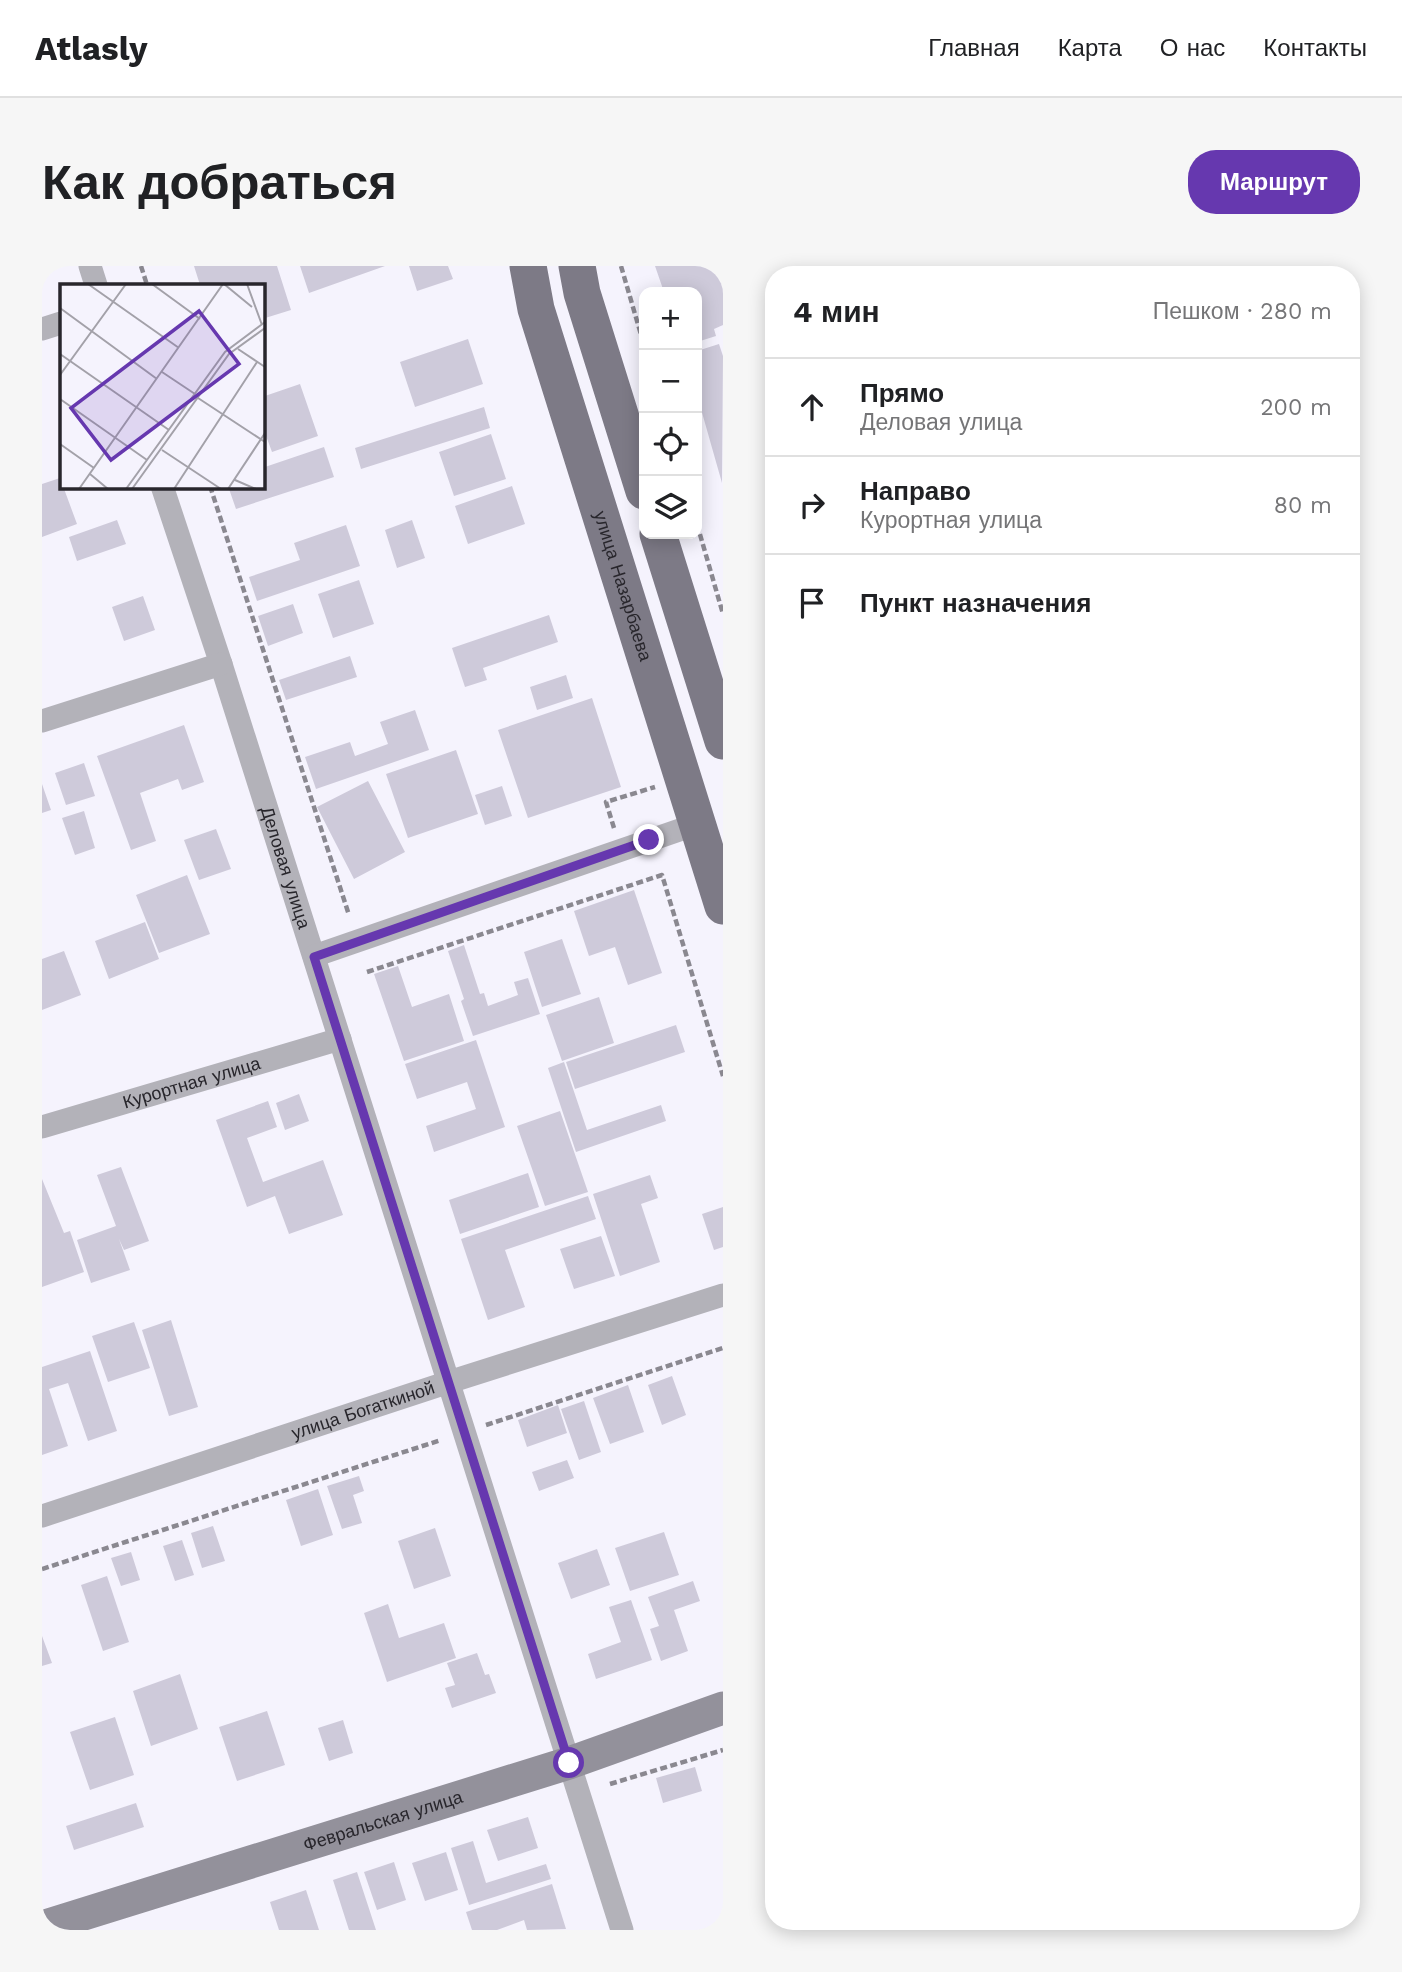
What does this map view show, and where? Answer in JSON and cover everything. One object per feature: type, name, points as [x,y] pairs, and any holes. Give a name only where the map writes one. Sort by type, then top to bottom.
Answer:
[{"type":"main road","name":"улица Назарбаева","points":[[528,266],[536,309],[723,906]]},
{"type":"main road","points":[[578,266],[582,293],[639,476]]},
{"type":"main road","points":[[660,539],[723,741]]},
{"type":"street","points":[[90,266],[96,284]]},
{"type":"street","points":[[42,329],[60,323]]},
{"type":"street","name":"Деловая улица","points":[[163,488],[221,664],[622,1930]]},
{"type":"street","points":[[42,722],[221,664]]},
{"type":"street","points":[[314,957],[697,824]]},
{"type":"street","name":"Курортная улица","points":[[42,1127],[340,1039]]},
{"type":"street","name":"улица Богаткиной","points":[[42,1516],[723,1295]]},
{"type":"street","name":"Февральская улица","points":[[42,1927],[574,1778],[723,1708]]},
{"type":"path","points":[[141,266],[147,284]]},
{"type":"path","points":[[621,266],[639,328]]},
{"type":"path","points":[[211,488],[349,915]]},
{"type":"path","points":[[701,539],[723,614]]},
{"type":"path","points":[[367,972],[662,875],[723,1076]]},
{"type":"path","points":[[42,1569],[723,1348]]},
{"type":"path","points":[[574,1778],[723,1750]]},
{"type":"building","points":[[194,266],[277,266],[291,310],[264,318],[264,284],[200,284]]},
{"type":"building","points":[[300,266],[385,266],[309,293]]},
{"type":"building","points":[[409,266],[448,266],[453,279],[417,291]]},
{"type":"building","points":[[655,266],[723,266],[723,325],[714,329],[716,336],[702,340],[702,287],[662,287]]},
{"type":"building","points":[[468,339],[483,384],[415,407],[400,362]]},
{"type":"building","points":[[719,344],[723,356],[722,483],[702,413],[702,349]]},
{"type":"building","points":[[300,384],[318,436],[272,452],[264,430],[264,396]]},
{"type":"building","points":[[484,407],[490,428],[361,469],[355,448]]},
{"type":"building","points":[[491,434],[506,479],[454,496],[439,452]]},
{"type":"building","points":[[324,447],[334,477],[236,509],[229,488],[264,488],[264,467]]},
{"type":"building","points":[[60,478],[60,488],[64,488],[77,524],[42,537],[42,484]]},
{"type":"building","points":[[512,486],[525,524],[468,544],[455,506]]},
{"type":"building","points":[[117,520],[126,544],[77,561],[69,537]]},
{"type":"building","points":[[412,520],[425,558],[397,568],[385,530]]},
{"type":"building","points":[[346,525],[360,566],[257,601],[249,577],[300,560],[294,543]]},
{"type":"building","points":[[359,580],[374,624],[333,638],[318,594]]},
{"type":"building","points":[[143,596],[155,630],[124,641],[112,607]]},
{"type":"building","points":[[293,604],[303,633],[268,646],[258,616]]},
{"type":"building","points":[[549,615],[558,642],[483,668],[487,680],[465,687],[452,648]]},
{"type":"building","points":[[350,656],[357,677],[286,700],[279,680]]},
{"type":"building","points":[[566,675],[573,698],[537,710],[530,687]]},
{"type":"building","points":[[592,698],[621,787],[528,818],[498,730]]},
{"type":"building","points":[[415,710],[429,750],[316,789],[305,757],[350,742],[355,756],[388,744],[380,722]]},
{"type":"building","points":[[184,725],[204,782],[182,790],[178,779],[140,793],[156,841],[131,850],[97,756]]},
{"type":"building","points":[[456,750],[478,814],[408,838],[386,774]]},
{"type":"building","points":[[84,763],[95,796],[66,805],[55,773]]},
{"type":"building","points":[[368,781],[405,852],[354,879],[317,807]]},
{"type":"building","points":[[42,784],[51,810],[42,813]]},
{"type":"building","points":[[502,786],[512,816],[485,825],[475,795]]},
{"type":"building","points":[[84,811],[95,848],[75,855],[62,818]]},
{"type":"building","points":[[216,829],[231,869],[199,880],[184,840]]},
{"type":"building","points":[[187,875],[210,934],[159,953],[136,895]]},
{"type":"building","points":[[634,890],[662,973],[628,985],[615,947],[589,956],[574,911]]},
{"type":"building","points":[[145,922],[159,959],[109,979],[95,941]]},
{"type":"building","points":[[562,939],[581,994],[542,1007],[524,952]]},
{"type":"building","points":[[464,945],[480,994],[484,993],[488,1006],[518,995],[514,982],[528,978],[540,1014],[473,1036],[448,951]]},
{"type":"building","points":[[64,951],[81,995],[42,1010],[42,959]]},
{"type":"building","points":[[398,966],[412,1007],[449,994],[464,1041],[404,1061],[374,974]]},
{"type":"building","points":[[599,997],[614,1043],[562,1061],[546,1015]]},
{"type":"building","points":[[676,1025],[685,1052],[575,1089],[566,1062]]},
{"type":"building","points":[[476,1040],[505,1127],[434,1152],[426,1126],[476,1109],[467,1082],[417,1099],[405,1064]]},
{"type":"building","points":[[564,1062],[587,1130],[661,1105],[666,1121],[576,1152],[548,1068]]},
{"type":"building","points":[[299,1094],[309,1121],[285,1130],[276,1103]]},
{"type":"building","points":[[268,1101],[277,1127],[247,1138],[263,1182],[323,1160],[343,1215],[289,1234],[275,1196],[247,1207],[216,1120]]},
{"type":"building","points":[[560,1111],[588,1192],[545,1206],[517,1126]]},
{"type":"building","points":[[121,1167],[149,1241],[124,1250],[119,1239],[130,1270],[91,1283],[77,1240],[116,1226],[97,1175]]},
{"type":"building","points":[[528,1173],[539,1207],[460,1234],[449,1200]]},
{"type":"building","points":[[650,1175],[658,1198],[641,1204],[660,1262],[620,1276],[593,1194]]},
{"type":"building","points":[[42,1179],[64,1233],[70,1231],[84,1272],[42,1287]]},
{"type":"building","points":[[588,1196],[596,1219],[505,1250],[525,1307],[488,1320],[461,1239]]},
{"type":"building","points":[[723,1207],[723,1247],[714,1250],[702,1214]]},
{"type":"building","points":[[601,1236],[615,1276],[574,1289],[560,1249]]},
{"type":"building","points":[[171,1320],[198,1407],[169,1416],[142,1330]]},
{"type":"building","points":[[134,1322],[150,1368],[108,1382],[92,1336]]},
{"type":"building","points":[[90,1351],[117,1431],[88,1441],[68,1383],[49,1389],[68,1446],[42,1455],[42,1367]]},
{"type":"building","points":[[672,1376],[686,1415],[662,1425],[648,1385]]},
{"type":"building","points":[[628,1385],[644,1432],[610,1444],[593,1398]]},
{"type":"building","points":[[584,1401],[601,1452],[579,1460],[561,1409]]},
{"type":"building","points":[[558,1405],[567,1433],[527,1447],[518,1420]]},
{"type":"building","points":[[567,1460],[574,1478],[539,1491],[532,1472]]},
{"type":"building","points":[[359,1476],[364,1491],[353,1495],[362,1523],[342,1529],[327,1486]]},
{"type":"building","points":[[318,1489],[333,1535],[301,1546],[286,1500]]},
{"type":"building","points":[[213,1526],[225,1561],[202,1568],[191,1533]]},
{"type":"building","points":[[435,1528],[451,1576],[414,1589],[398,1541]]},
{"type":"building","points":[[664,1532],[679,1575],[630,1591],[615,1548]]},
{"type":"building","points":[[182,1540],[194,1575],[175,1581],[163,1546]]},
{"type":"building","points":[[597,1549],[610,1585],[571,1599],[558,1563]]},
{"type":"building","points":[[131,1552],[140,1580],[121,1586],[111,1558]]},
{"type":"building","points":[[107,1576],[129,1642],[103,1651],[81,1585]]},
{"type":"building","points":[[693,1581],[700,1601],[674,1610],[688,1651],[661,1661],[650,1629],[659,1626],[648,1597]]},
{"type":"building","points":[[631,1600],[652,1660],[596,1679],[588,1654],[621,1642],[609,1607]]},
{"type":"building","points":[[388,1604],[399,1638],[444,1623],[456,1658],[387,1682],[364,1613]]},
{"type":"building","points":[[42,1636],[52,1663],[42,1666]]},
{"type":"building","points":[[477,1653],[485,1675],[489,1674],[496,1693],[452,1708],[445,1688],[455,1685],[447,1663]]},
{"type":"building","points":[[180,1674],[198,1729],[151,1746],[133,1691]]},
{"type":"building","points":[[267,1711],[285,1765],[237,1781],[219,1727]]},
{"type":"building","points":[[115,1717],[134,1775],[90,1790],[70,1732]]},
{"type":"building","points":[[343,1720],[353,1753],[329,1761],[318,1728]]},
{"type":"building","points":[[695,1767],[702,1791],[663,1803],[656,1778]]},
{"type":"building","points":[[136,1803],[144,1827],[74,1850],[66,1826]]},
{"type":"building","points":[[528,1817],[538,1848],[498,1861],[487,1830]]},
{"type":"building","points":[[473,1841],[486,1883],[546,1864],[551,1879],[469,1905],[451,1848]]},
{"type":"building","points":[[446,1852],[458,1890],[425,1901],[412,1863]]},
{"type":"building","points":[[394,1862],[406,1900],[377,1910],[364,1872]]},
{"type":"building","points":[[357,1872],[376,1930],[349,1930],[333,1880]]},
{"type":"building","points":[[552,1884],[566,1929],[527,1930],[524,1920],[497,1930],[472,1930],[466,1912]]},
{"type":"building","points":[[306,1890],[319,1930],[279,1930],[270,1902]]},
{"type":"route","points":[[569,1763],[314,957],[649,840]]}]
